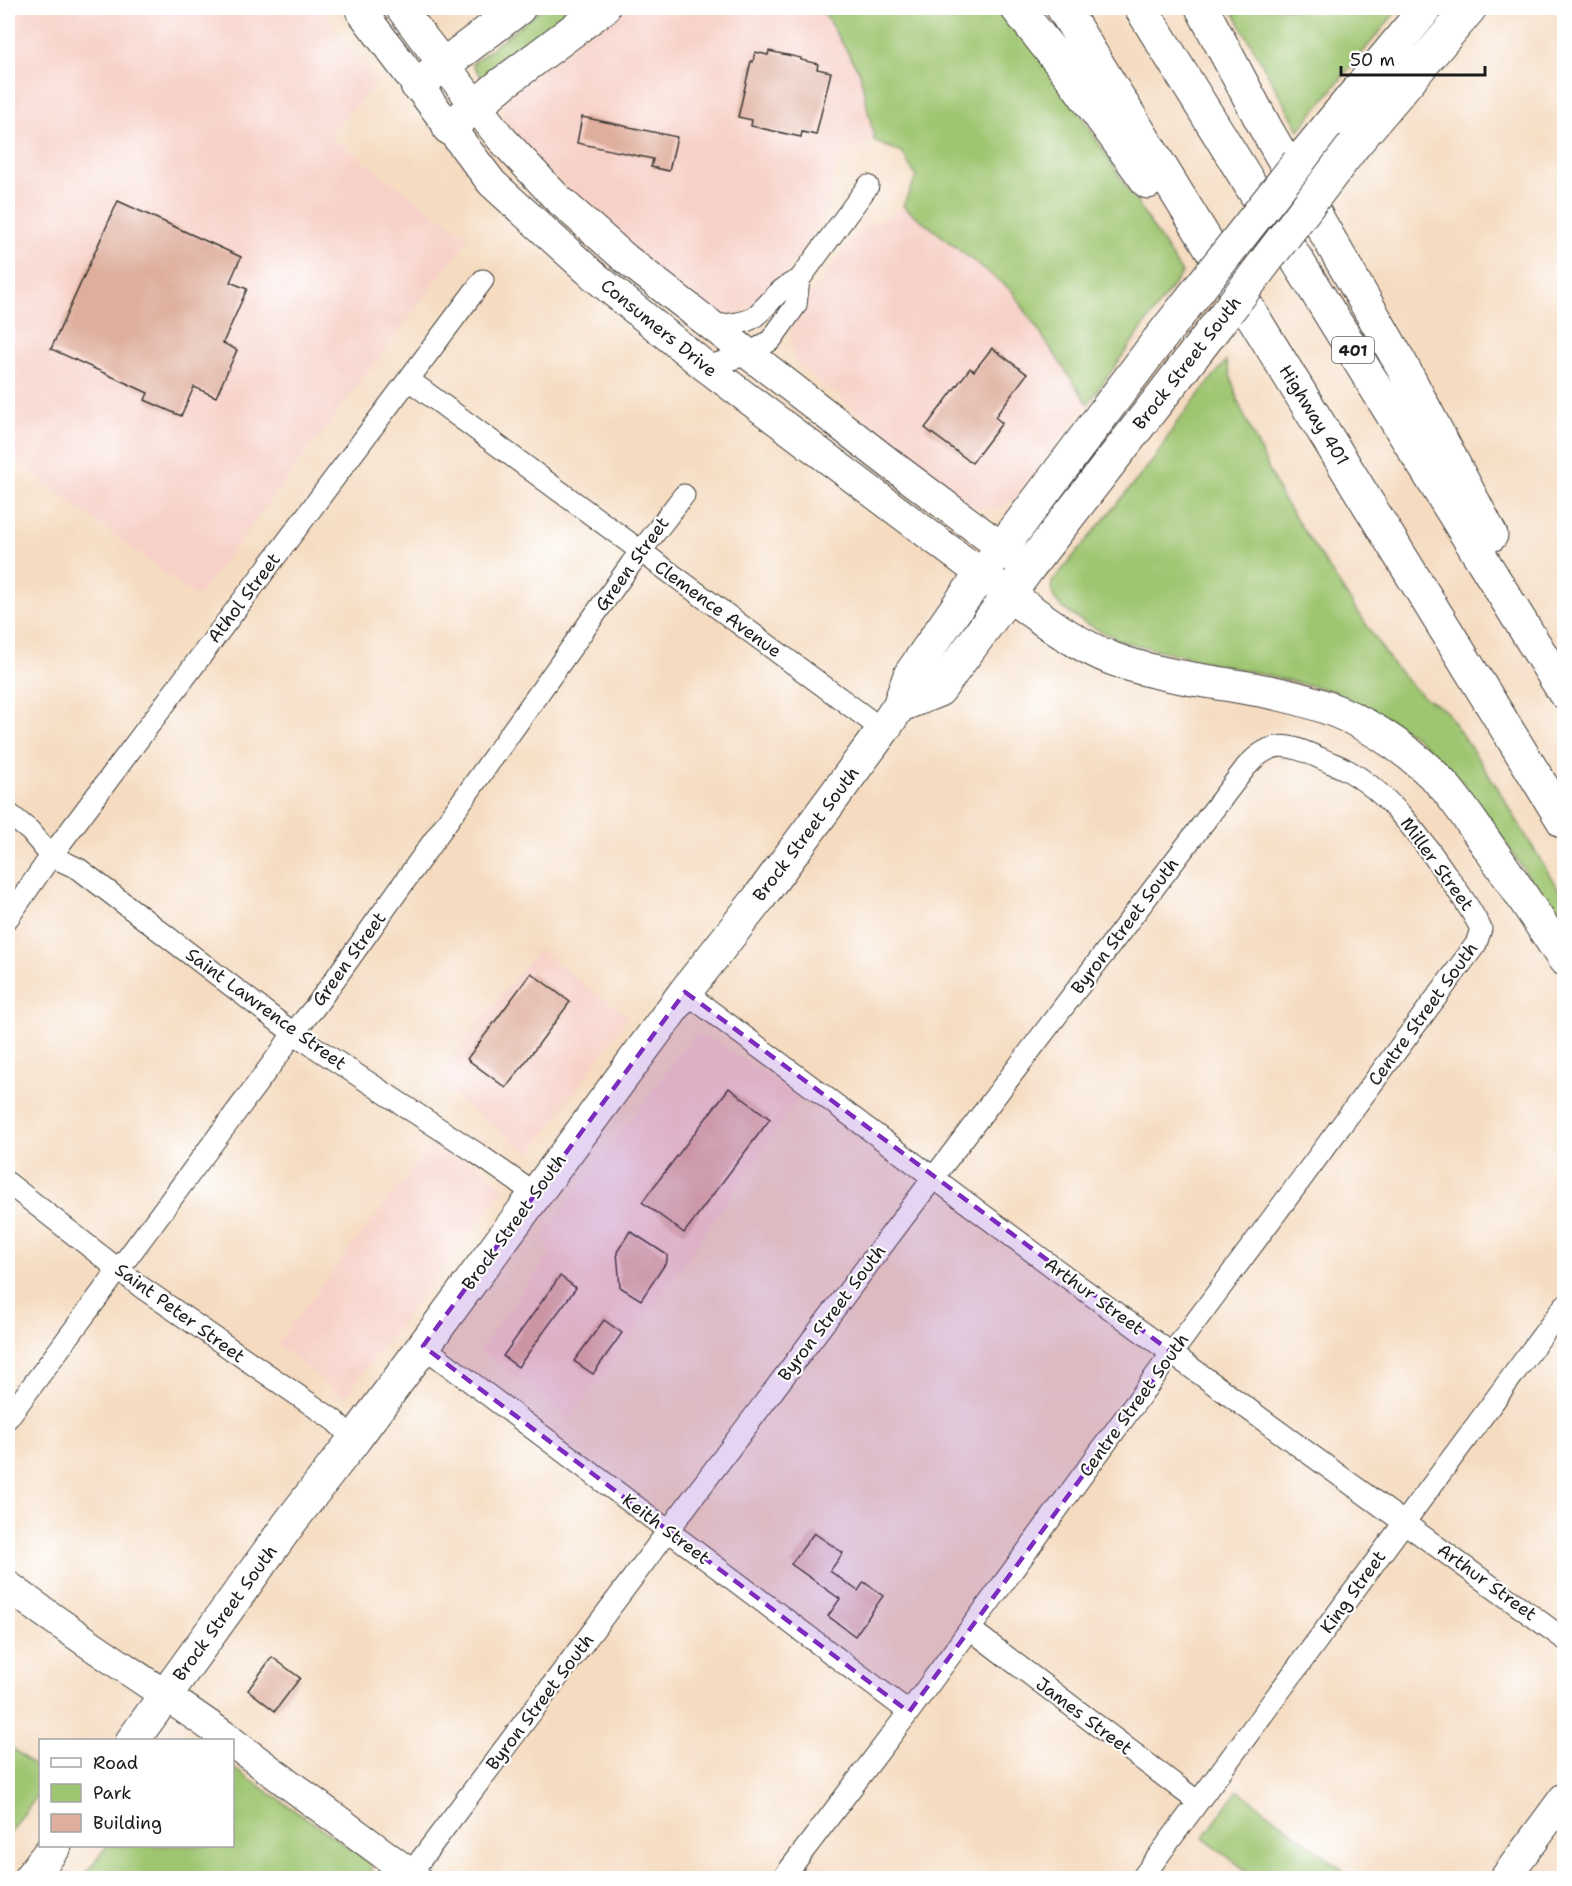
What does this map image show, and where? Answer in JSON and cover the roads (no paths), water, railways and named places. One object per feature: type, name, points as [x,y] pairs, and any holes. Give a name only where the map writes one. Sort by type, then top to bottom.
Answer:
[{"type":"main road","name":"Consumers Drive","points":[[361,8],[492,183],[593,275],[706,367],[1009,595]]},
{"type":"main road","name":"Consumers Drive","points":[[401,8],[500,136],[556,197],[626,260],[893,466],[1029,567]]},
{"type":"main road","points":[[417,85],[519,8]]},
{"type":"main road","points":[[449,128],[603,8]]},
{"type":"main road","points":[[1017,8],[1073,79],[1166,208],[1458,648]]},
{"type":"main road","name":"Highway 401","points":[[1063,8],[1564,822]]},
{"type":"main road","name":"401","points":[[1141,8],[1564,692]]},
{"type":"main road","points":[[1202,8],[1265,126],[1401,364],[1564,674]]},
{"type":"main road","name":"Brock Street South","points":[[134,1739],[291,1521],[354,1440],[685,992],[759,898],[891,718],[910,675],[981,574],[1158,341],[1298,163],[1426,8]]},
{"type":"main road","name":"Brock Street South","points":[[891,718],[939,690],[1029,567],[1354,145],[1470,8]]},
{"type":"main road","points":[[1009,595],[1061,632],[1088,648],[1114,659],[1338,711],[1388,740],[1424,767],[1466,812],[1564,959]]},
{"type":"main road","points":[[8,1586],[52,1619],[228,1739]]},
{"type":"main road","points":[[234,1743],[411,1877]]},
{"type":"main road","points":[[1505,1878],[1564,1797]]},
{"type":"main road","points":[[30,1878],[53,1847]]},
{"type":"street","points":[[706,367],[749,354],[771,340],[796,305],[799,280],[868,186]]},
{"type":"street","name":"Athol Street","points":[[8,918],[51,856],[483,280]]},
{"type":"street","points":[[711,326],[744,321],[753,317],[786,285],[799,280]]},
{"type":"street","name":"Clemence Avenue","points":[[409,380],[640,552],[891,718]]},
{"type":"street","name":"Green Street","points":[[8,1418],[280,1053],[292,1033],[315,1007],[640,552],[684,495]]},
{"type":"street","name":"Miller Street","points":[[1262,752],[1285,745],[1347,770],[1375,790],[1420,836],[1474,914],[1481,928]]},
{"type":"street","name":"Byron Street South","points":[[411,1877],[934,1177],[1246,767],[1262,752]]},
{"type":"street","name":"Saint Lawrence Street","points":[[8,813],[30,831],[51,856],[79,869],[292,1033],[478,1154],[534,1194]]},
{"type":"street","name":"Centre Street South","points":[[783,1878],[909,1712],[1476,944],[1481,928]]},
{"type":"street","name":"Arthur Street","points":[[685,992],[1048,1263],[1564,1639]]},
{"type":"street","name":"Saint Peter Street","points":[[8,1183],[141,1287],[335,1422],[354,1440]]},
{"type":"street","name":"King Street","points":[[1142,1878],[1564,1306]]},
{"type":"street","name":"Keith Street","points":[[423,1346],[909,1712]]},
{"type":"street","name":"James Street","points":[[970,1629],[1198,1802]]}]
